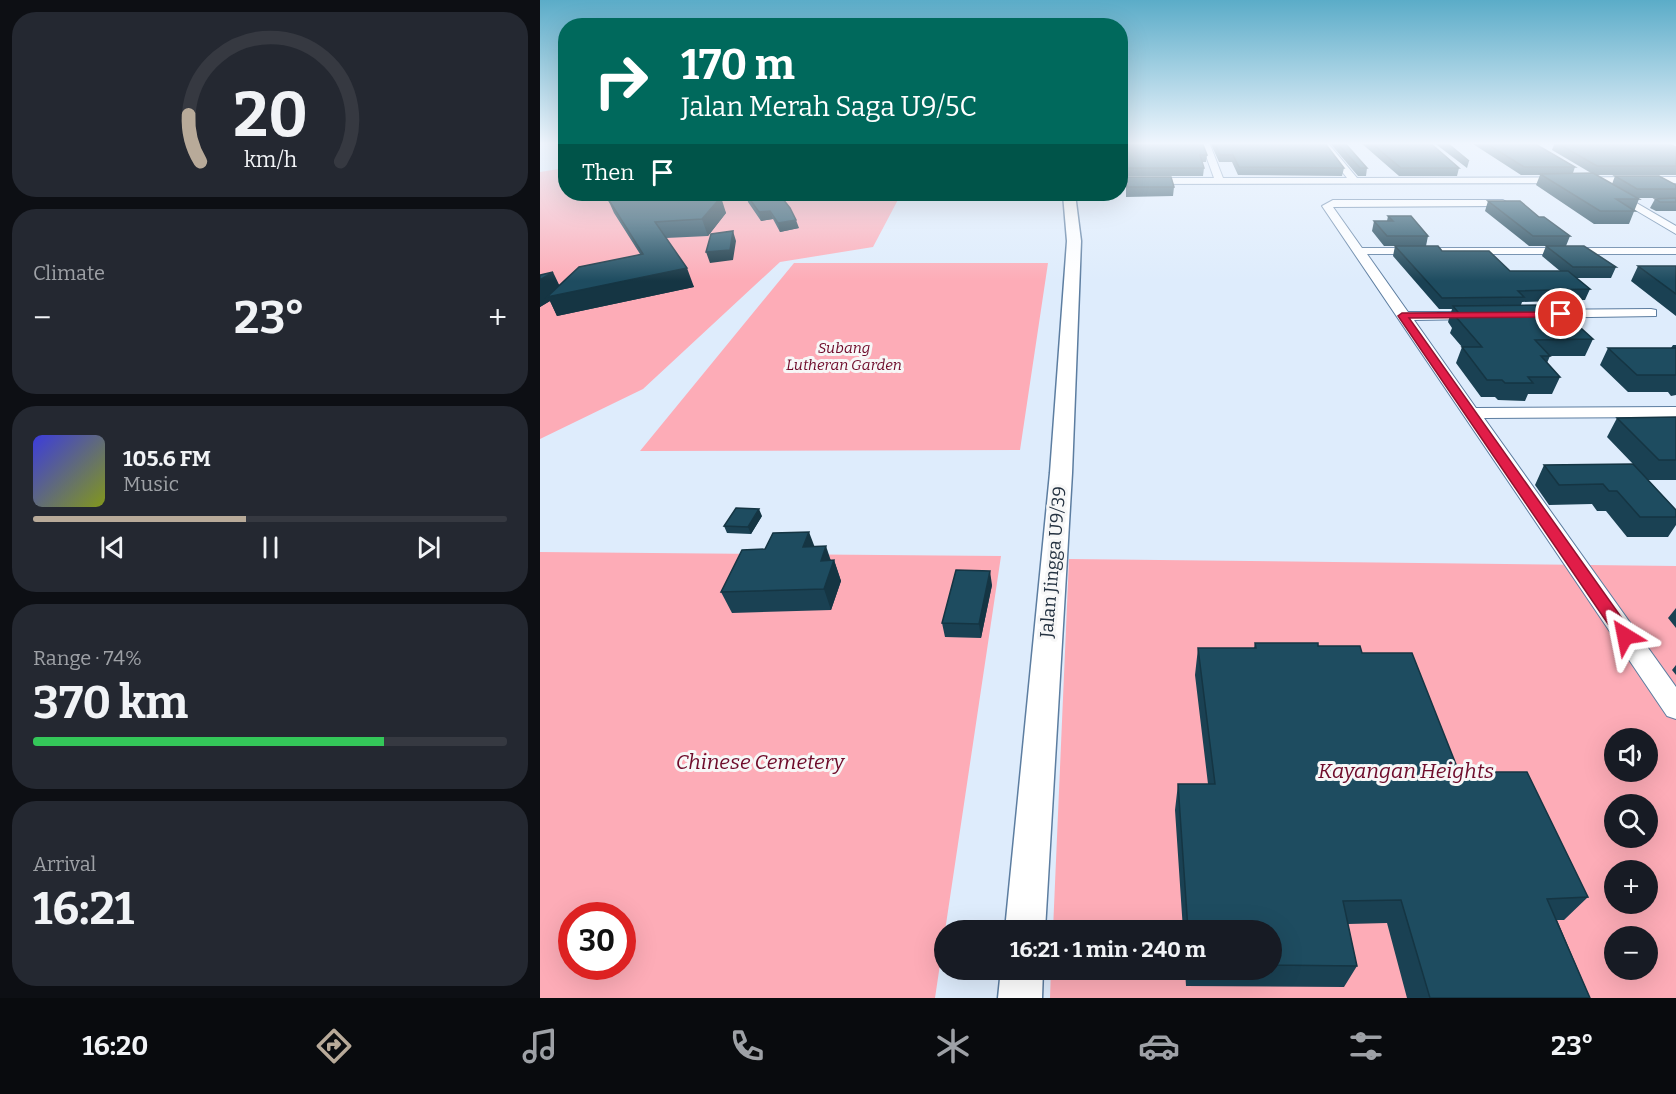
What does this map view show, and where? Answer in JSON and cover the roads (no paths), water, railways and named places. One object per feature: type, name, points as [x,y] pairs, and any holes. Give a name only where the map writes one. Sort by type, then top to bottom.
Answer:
[{"type":"street","points":[[1607,189],[1676,231]]},
{"type":"street","name":"Jalan Jingga U9/39","points":[[1026,920],[1045,651],[1061,473],[1074,241],[1070,201]]},
{"type":"street","points":[[1503,203],[1333,203],[1327,208],[1676,708]]},
{"type":"street","points":[[1631,203],[1653,203]]},
{"type":"street","points":[[1359,251],[1676,251]]},
{"type":"street","points":[[1509,315],[1651,313]]},
{"type":"street","points":[[1402,316],[1485,315]]},
{"type":"street","points":[[1469,413],[1676,412]]},
{"type":"street","points":[[1020,998],[1021,980]]},
{"type":"park label","name":"Subang Lutheran Garden","points":[[844,356]]},
{"type":"park label","name":"Chinese Cemetery","points":[[760,762]]},
{"type":"park label","name":"Kayangan Heights","points":[[1406,771]]}]
